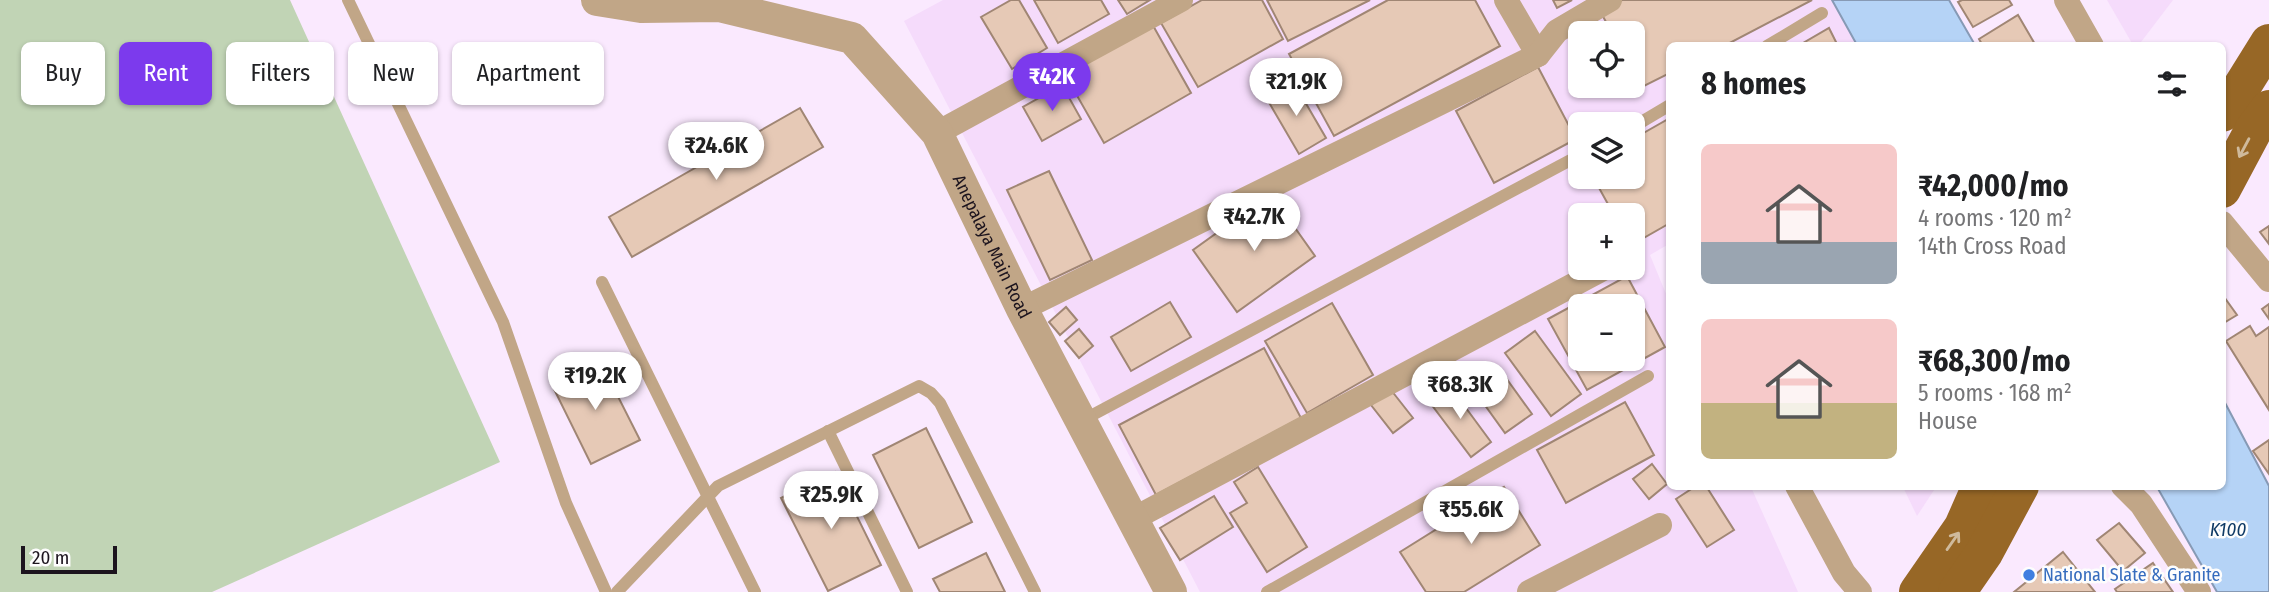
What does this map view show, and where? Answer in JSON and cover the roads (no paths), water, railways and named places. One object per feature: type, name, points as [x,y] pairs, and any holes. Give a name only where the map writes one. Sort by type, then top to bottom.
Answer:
[{"type":"main road","points":[[2226,109],[2269,43]]},
{"type":"main road","points":[[2226,182],[2253,131],[2269,109]]},
{"type":"main road","points":[[1918,592],[1963,527],[1979,490]]},
{"type":"main road","points":[[1957,592],[1984,554],[2018,490]]},
{"type":"street","name":"Anepalaya Main Road","points":[[597,0],[642,7],[724,3],[852,38],[937,133],[1022,309],[1171,592]]},
{"type":"street","points":[[937,133],[1181,0]]},
{"type":"street","points":[[1506,0],[1538,55]]},
{"type":"street","points":[[1022,309],[1538,55],[1557,31],[1610,0]]},
{"type":"street","points":[[2066,0],[2090,42]]},
{"type":"street","points":[[2226,228],[2269,280]]},
{"type":"street","points":[[1133,519],[1582,280]]},
{"type":"street","points":[[1799,490],[1844,573],[1860,592]]},
{"type":"street","points":[[2127,490],[2141,504],[2199,592]]},
{"type":"street","points":[[1529,592],[1660,525]]},
{"type":"lane","points":[[348,0],[503,322],[566,503],[606,592]]},
{"type":"lane","points":[[1775,42],[1822,13]]},
{"type":"lane","points":[[1645,120],[1666,106]]},
{"type":"lane","points":[[1082,421],[1568,161]]},
{"type":"lane","points":[[603,282],[755,592]]},
{"type":"lane","points":[[1267,592],[1648,376]]},
{"type":"lane","points":[[617,592],[718,486],[919,386],[931,393],[940,403],[1035,592]]},
{"type":"lane","points":[[828,431],[907,592]]},
{"type":"water","points":[[1832,0],[1949,0],[1973,42],[1855,42]]},
{"type":"water","name":"K100","points":[[2226,405],[2269,486],[2269,592],[2217,592],[2159,490],[2226,490]]},
{"type":"place","name":"National Slate & Granite","points":[[2029,575]]}]
